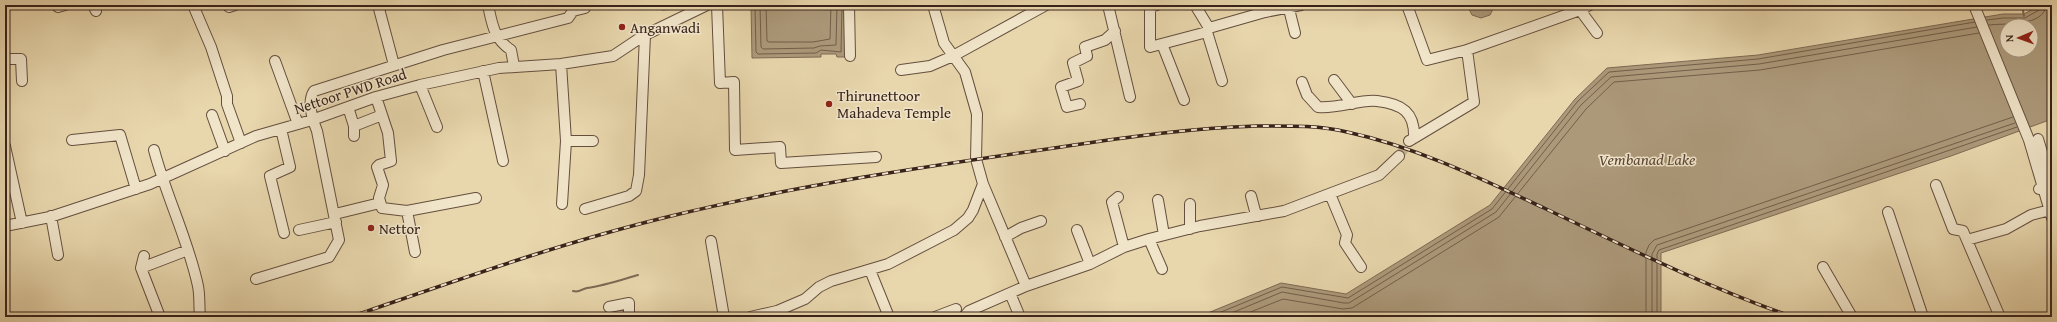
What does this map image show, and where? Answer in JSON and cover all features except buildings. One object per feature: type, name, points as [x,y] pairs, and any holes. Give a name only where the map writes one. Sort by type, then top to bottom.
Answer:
[{"type":"street","points":[[193,5],[211,47],[227,96],[227,104],[242,142]]},
{"type":"street","points":[[378,5],[394,65]]},
{"type":"street","points":[[488,5],[496,36],[503,45],[511,50],[514,66]]},
{"type":"street","name":"Nettoor PWD Road","points":[[5,226],[51,216],[136,189],[161,180],[256,136],[312,120],[376,97],[420,85],[483,71],[514,66],[561,64],[613,56],[645,35],[707,5]]},
{"type":"street","points":[[717,5],[720,82],[734,82],[735,150],[780,147],[781,163],[876,157]]},
{"type":"street","points":[[849,5],[850,56]]},
{"type":"street","points":[[933,5],[944,42],[965,72],[977,114],[976,159],[982,184],[1026,286]]},
{"type":"street","points":[[901,70],[930,66],[953,56],[1046,5]]},
{"type":"street","points":[[1108,5],[1130,97]]},
{"type":"street","points":[[1195,5],[1208,30],[1222,81]]},
{"type":"street","points":[[1154,6],[1150,47],[1208,30],[1263,9],[1301,5]]},
{"type":"street","points":[[1405,10],[1427,60],[1467,50],[1580,10],[1590,5]]},
{"type":"street","points":[[1967,240],[2006,229],[2032,215],[2051,214],[2047,195],[2051,182],[2031,140],[1974,5]]},
{"type":"street","points":[[1288,6],[1295,33]]},
{"type":"street","points":[[256,279],[330,257],[339,240],[317,131],[312,120],[311,95],[314,91],[394,65],[496,36],[568,18],[573,11],[585,8]]},
{"type":"street","points":[[1580,10],[1597,33]]},
{"type":"street","points":[[1080,104],[1067,106],[1061,87],[1078,81],[1073,63],[1087,56],[1085,47],[1105,40],[1115,31]]},
{"type":"street","points":[[585,209],[629,196],[636,191],[639,175],[645,35]]},
{"type":"street","points":[[1162,44],[1184,100]]},
{"type":"street","points":[[1302,82],[1307,95],[1318,107],[1337,107],[1377,101],[1399,107],[1408,113],[1415,125],[1411,140],[1474,102],[1467,50]]},
{"type":"street","points":[[5,59],[22,59],[22,81]]},
{"type":"street","points":[[275,61],[298,124]]},
{"type":"street","points":[[561,64],[566,141],[562,204]]},
{"type":"street","points":[[483,71],[503,161]]},
{"type":"street","points":[[1334,80],[1352,104]]},
{"type":"street","points":[[420,85],[437,127]]},
{"type":"street","points":[[376,97],[388,134],[391,161],[379,164],[377,167],[383,185],[378,198],[382,208],[407,211],[476,198]]},
{"type":"street","points":[[348,107],[354,131],[382,115]]},
{"type":"street","points":[[212,115],[225,150]]},
{"type":"street","points":[[281,129],[290,167],[270,176],[284,233]]},
{"type":"street","points":[[72,140],[120,135],[136,189]]},
{"type":"street","points":[[2031,140],[2038,189],[2047,195]]},
{"type":"street","points":[[566,141],[593,141]]},
{"type":"street","points":[[5,146],[22,223]]},
{"type":"street","points":[[154,150],[161,180],[188,250],[198,288],[200,317]]},
{"type":"street","points":[[964,317],[969,311],[1026,286],[1090,264],[1124,247],[1190,229],[1284,211],[1379,175],[1400,156]]},
{"type":"street","points":[[750,317],[777,311],[805,299],[819,287],[831,281],[870,270],[907,255],[954,230],[968,218],[973,210],[982,184]]},
{"type":"street","points":[[1936,185],[1953,229],[1963,231],[2000,317]]},
{"type":"street","points":[[1330,194],[1347,235],[1345,243],[1360,267]]},
{"type":"street","points":[[1251,196],[1255,212],[1258,216]]},
{"type":"street","points":[[1118,197],[1112,202],[1124,247]]},
{"type":"street","points":[[1158,200],[1164,235]]},
{"type":"street","points":[[299,230],[380,203]]},
{"type":"street","points":[[1190,204],[1190,229]]},
{"type":"street","points":[[407,211],[415,252]]},
{"type":"street","points":[[1888,212],[1923,317]]},
{"type":"street","points":[[51,216],[58,255]]},
{"type":"street","points":[[1005,237],[1021,228],[1041,221]]},
{"type":"street","points":[[1077,230],[1090,264]]},
{"type":"street","points":[[1149,239],[1162,269]]},
{"type":"street","points":[[711,241],[724,317]]},
{"type":"street","points":[[141,268],[188,250]]},
{"type":"street","points":[[144,256],[141,268],[160,317]]},
{"type":"street","points":[[1823,267],[1852,317]]},
{"type":"street","points":[[870,270],[889,317]]},
{"type":"street","points":[[1010,293],[1020,317]]},
{"type":"street","points":[[609,307],[629,303],[628,317]]},
{"type":"street","points":[[935,317],[956,309]]},
{"type":"water","points":[[661,5],[689,5],[689,8],[662,10]]},
{"type":"water","points":[[751,5],[846,5],[846,57],[837,57],[836,54],[821,54],[821,57],[752,58]]},
{"type":"water","points":[[1467,5],[1495,5],[1490,15],[1481,18],[1472,15]]},
{"type":"water","name":"Vembanad Lake","points":[[2040,5],[2052,5],[2052,119],[1951,156],[1661,253],[1661,317],[1198,317],[1281,283],[1346,294],[1490,205],[1575,99],[1607,68],[1758,55],[2003,14],[2024,14]]},
{"type":"waterway","points":[[2022,5],[2024,16]]},
{"type":"waterway","points":[[573,291],[579,291],[585,288],[638,275]]},
{"type":"tunnel","points":[[1399,156],[1409,141]]},
{"type":"railway","points":[[350,317],[508,263],[627,227],[765,195],[913,169],[1135,136],[1257,126],[1313,127],[1336,130],[1373,138],[1398,146],[1447,164],[1698,280],[1793,317]]},
{"type":"place","name":"Anganwadi","points":[[622,27]]},
{"type":"place","name":"Thirunettoor Mahadeva Temple","points":[[829,104]]},
{"type":"place","name":"Nettor","points":[[371,228]]}]
